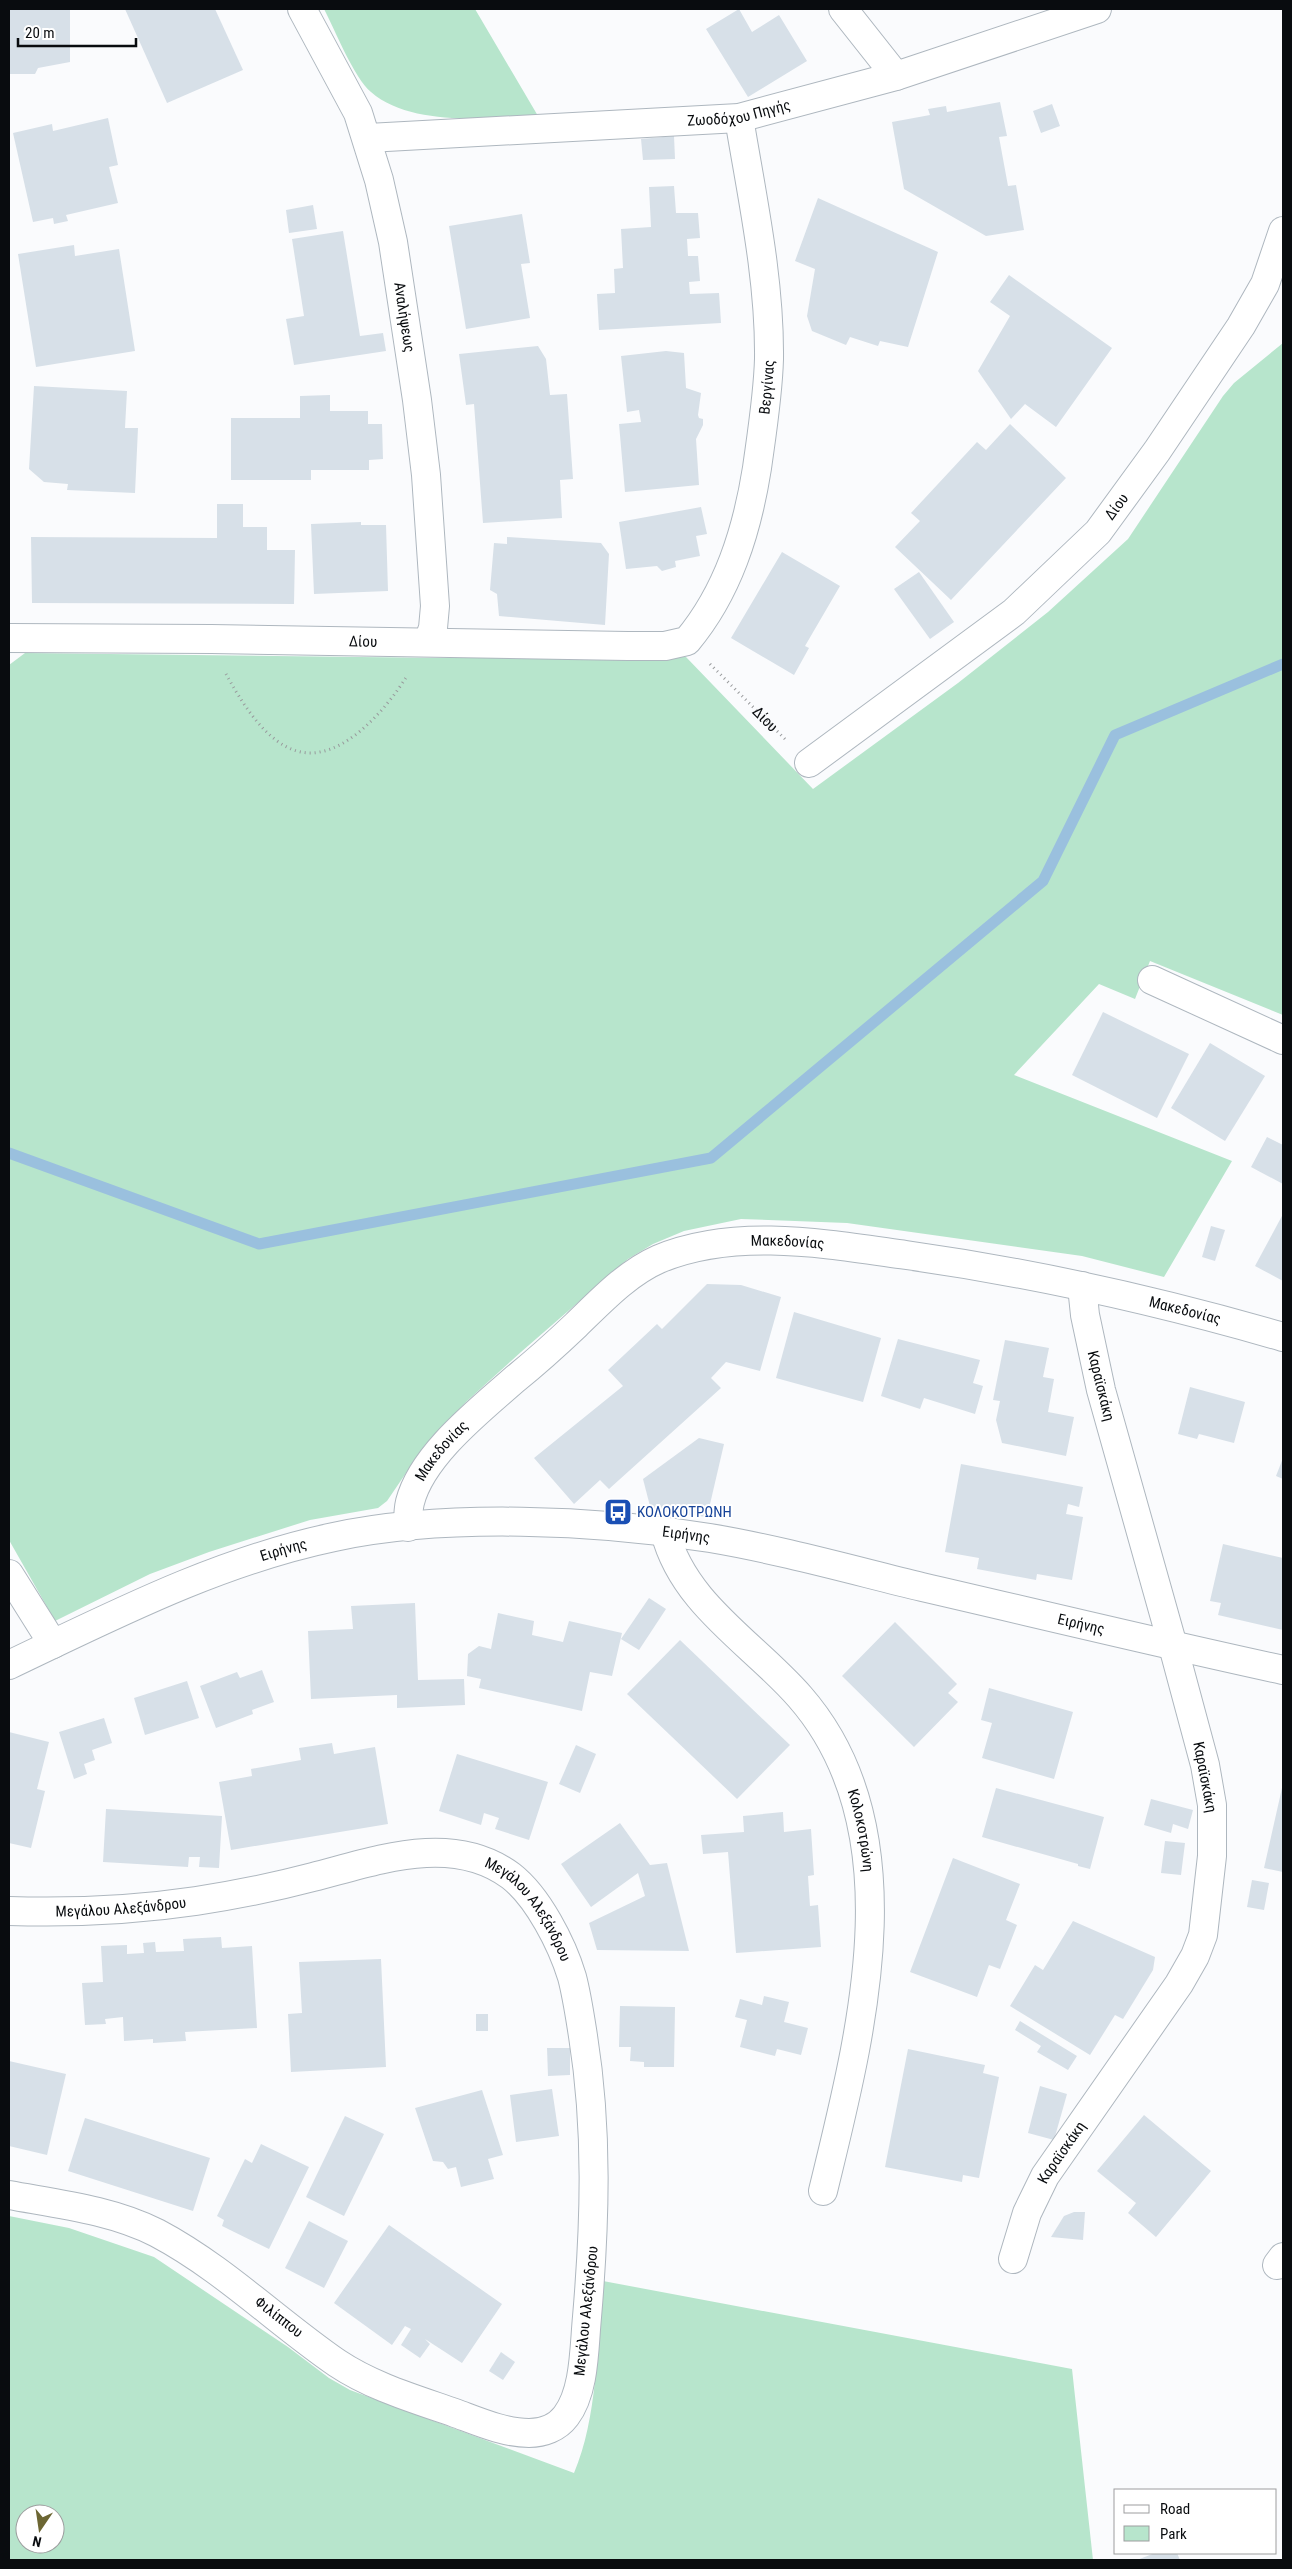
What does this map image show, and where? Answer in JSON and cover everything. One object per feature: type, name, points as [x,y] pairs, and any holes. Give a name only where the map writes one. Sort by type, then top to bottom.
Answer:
[{"type":"street","name":"Αναλήψεως","points":[[302,9],[358,113],[368,138],[393,242],[426,475],[435,606],[433,628],[428,642]]},
{"type":"street","points":[[843,9],[896,76]]},
{"type":"street","name":"Ζωοδόχου Πηγής","points":[[368,138],[739,118],[896,76],[1097,9]]},
{"type":"street","name":"Βεργίνας","points":[[687,641],[726,580],[745,529],[752,497],[767,390],[768,343],[760,246],[739,118]]},
{"type":"street","name":"Δίου","points":[[808,762],[1014,612],[1098,532],[1118,508],[1222,356],[1279,259],[1283,231]]},
{"type":"street","name":"Δίου","points":[[9,638],[211,639],[628,646],[665,646],[687,641]]},
{"type":"street","points":[[1152,980],[1283,1040]]},
{"type":"street","name":"Μακεδονίας","points":[[408,1527],[413,1493],[433,1458],[450,1440],[617,1288],[645,1266],[663,1258],[724,1244],[807,1242],[954,1262],[1166,1304],[1283,1338]]},
{"type":"street","name":"Καραϊσκάκη","points":[[1013,2259],[1027,2213],[1042,2181],[1179,1984],[1195,1956],[1202,1935],[1212,1856],[1212,1805],[1205,1765],[1174,1646],[1101,1390],[1085,1315],[1082,1286]]},
{"type":"street","name":"Ειρήνης","points":[[9,1665],[163,1593],[234,1566],[336,1536],[408,1527],[524,1523],[666,1532],[711,1539],[810,1559],[1174,1646],[1283,1670]]},
{"type":"street","name":"Κολοκοτρώνη","points":[[666,1532],[673,1556],[709,1608],[799,1696],[818,1720],[840,1760],[858,1814],[868,1878],[868,1961],[858,2031],[823,2191]]},
{"type":"street","points":[[9,1574],[53,1644]]},
{"type":"street","name":"Μεγάλου Αλεξάνδρου","points":[[9,1911],[66,1911],[197,1901],[276,1886],[374,1860],[422,1852],[482,1861],[497,1868],[518,1883],[554,1934],[571,1974],[585,2050],[593,2119],[594,2211],[584,2343],[579,2383],[571,2408],[561,2423],[551,2429]]},
{"type":"street","name":"Φιλίππου","points":[[9,2196],[120,2218],[157,2233],[216,2270],[337,2363],[363,2378],[396,2392],[514,2432],[532,2433],[551,2429]]},
{"type":"path","points":[[211,639],[228,677],[259,723],[278,742],[304,752],[335,746],[364,728],[394,696],[428,642]]},
{"type":"path","name":"Δίου","points":[[687,641],[808,762]]},
{"type":"green space","points":[[324,9],[475,9],[538,116],[474,119],[451,118],[428,116],[407,111],[388,103],[371,92],[358,76]]},
{"type":"green space","points":[[1283,343],[1283,1015],[1150,961],[1135,999],[1099,984],[1014,1075],[1232,1161],[1164,1277],[1082,1256],[847,1223],[741,1219],[684,1231],[653,1244],[628,1259],[521,1352],[467,1401],[425,1445],[387,1501],[378,1508],[310,1520],[209,1552],[150,1574],[55,1621],[9,1540],[9,665],[25,653],[444,658],[686,657],[813,789],[958,683],[1048,612],[1128,539],[1223,396],[1234,383]]},
{"type":"green space","points":[[9,2216],[69,2228],[154,2257],[288,2347],[329,2378],[350,2390],[574,2473],[588,2428],[592,2404],[598,2354],[603,2281],[1072,2369],[1093,2560],[9,2560]]},
{"type":"building","points":[[9,9],[70,9],[70,62],[38,68],[35,74],[9,74]]},
{"type":"building","points":[[125,9],[215,9],[243,70],[167,103]]},
{"type":"building","points":[[739,9],[752,32],[779,15],[807,61],[748,97],[706,29]]},
{"type":"building","points":[[1000,102],[1007,136],[999,137],[1008,186],[1016,185],[1024,230],[986,236],[904,189],[892,122],[930,115],[928,109],[946,106],[947,112]]},
{"type":"building","points":[[1052,104],[1060,126],[1041,133],[1033,111]]},
{"type":"building","points":[[108,118],[118,165],[109,167],[118,203],[66,215],[68,221],[54,224],[53,218],[33,222],[13,133],[52,124],[53,131]]},
{"type":"building","points":[[674,136],[675,159],[643,160],[641,139]]},
{"type":"building","points":[[674,186],[676,213],[698,213],[700,238],[687,239],[688,256],[698,256],[700,281],[689,282],[690,294],[719,293],[721,323],[599,330],[597,294],[615,293],[614,269],[623,268],[621,229],[651,227],[649,187]]},
{"type":"building","points":[[818,198],[938,252],[908,347],[880,341],[878,346],[850,337],[846,345],[812,331],[807,316],[815,269],[795,261]]},
{"type":"building","points":[[313,205],[317,229],[289,233],[286,210]]},
{"type":"building","points":[[522,214],[530,263],[521,264],[530,318],[466,329],[449,226]]},
{"type":"building","points":[[343,231],[360,336],[383,333],[386,351],[294,365],[286,319],[304,316],[292,239]]},
{"type":"building","points":[[74,245],[75,256],[119,249],[135,351],[36,367],[18,254]]},
{"type":"building","points":[[1009,275],[1112,348],[1056,427],[1025,404],[1011,419],[978,371],[1010,316],[990,302]]},
{"type":"building","points":[[538,346],[546,359],[550,395],[567,394],[573,479],[560,480],[562,518],[483,523],[474,404],[466,405],[459,354]]},
{"type":"building","points":[[666,351],[684,353],[686,388],[701,393],[698,415],[699,418],[703,419],[703,425],[696,439],[699,485],[625,492],[619,424],[641,422],[639,410],[627,412],[621,356]]},
{"type":"building","points":[[34,386],[127,391],[125,428],[138,428],[135,493],[67,490],[68,484],[44,482],[29,469]]},
{"type":"building","points":[[330,395],[330,411],[368,411],[368,424],[382,424],[383,459],[369,460],[369,470],[311,470],[311,480],[231,480],[231,418],[300,418],[300,396]]},
{"type":"building","points":[[1010,424],[1066,478],[951,600],[895,547],[920,521],[911,513],[977,442],[986,450]]},
{"type":"building","points":[[217,504],[243,504],[243,527],[267,527],[267,550],[295,550],[294,604],[32,603],[31,537],[217,538]]},
{"type":"building","points":[[701,507],[707,534],[696,536],[700,556],[675,561],[676,567],[662,571],[657,566],[626,569],[619,522]]},
{"type":"building","points":[[361,522],[361,525],[386,525],[388,591],[314,594],[311,524]]},
{"type":"building","points":[[507,537],[601,543],[609,554],[605,625],[499,616],[497,594],[490,590],[494,543],[507,544]]},
{"type":"building","points":[[782,552],[840,586],[805,646],[809,648],[794,675],[731,638]]},
{"type":"building","points":[[919,572],[954,622],[930,639],[894,589]]},
{"type":"building","points":[[1103,1012],[1189,1054],[1157,1118],[1072,1075]]},
{"type":"building","points":[[1210,1043],[1265,1076],[1225,1141],[1171,1108]]},
{"type":"building","points":[[1267,1137],[1283,1145],[1283,1184],[1251,1167]]},
{"type":"building","points":[[1283,1214],[1283,1281],[1255,1266]]},
{"type":"building","points":[[1211,1226],[1225,1230],[1215,1261],[1202,1257]]},
{"type":"building","points":[[707,1284],[741,1285],[781,1297],[760,1371],[726,1362],[711,1378],[721,1388],[609,1489],[600,1480],[574,1504],[534,1458],[623,1386],[608,1370],[657,1324],[662,1329]]},
{"type":"building","points":[[794,1312],[881,1338],[863,1402],[776,1378]]},
{"type":"building","points":[[898,1339],[980,1360],[973,1383],[983,1386],[975,1414],[924,1398],[920,1409],[881,1396]]},
{"type":"building","points":[[1005,1340],[1049,1348],[1043,1377],[1054,1379],[1048,1412],[1074,1417],[1066,1456],[1002,1443],[996,1420],[1000,1401],[993,1400]]},
{"type":"building","points":[[1190,1387],[1245,1402],[1234,1443],[1199,1434],[1197,1439],[1178,1434]]},
{"type":"building","points":[[699,1438],[724,1444],[707,1517],[651,1510],[643,1479]]},
{"type":"building","points":[[1283,1458],[1283,1479],[1276,1476]]},
{"type":"building","points":[[961,1464],[1083,1487],[1079,1507],[1068,1504],[1066,1514],[1083,1517],[1072,1580],[1037,1574],[1036,1580],[977,1569],[979,1558],[945,1552]]},
{"type":"building","points":[[1223,1544],[1283,1558],[1283,1630],[1218,1615],[1221,1603],[1210,1601]]},
{"type":"building","points":[[649,1598],[666,1609],[639,1650],[621,1639]]},
{"type":"building","points":[[415,1603],[418,1680],[464,1679],[465,1705],[397,1708],[397,1695],[311,1699],[308,1631],[353,1629],[351,1606]]},
{"type":"building","points":[[498,1613],[534,1621],[532,1635],[563,1642],[569,1621],[622,1633],[612,1676],[590,1672],[582,1711],[479,1688],[481,1679],[467,1676],[468,1654],[479,1646],[491,1649]]},
{"type":"building","points":[[895,1622],[957,1684],[948,1693],[958,1702],[914,1747],[842,1676]]},
{"type":"building","points":[[680,1640],[790,1745],[737,1799],[627,1694]]},
{"type":"building","points":[[262,1670],[274,1702],[252,1710],[253,1714],[216,1728],[200,1686],[237,1672],[240,1678]]},
{"type":"building","points":[[187,1681],[199,1718],[145,1735],[134,1698]]},
{"type":"building","points":[[989,1688],[1073,1712],[1054,1779],[982,1758],[992,1723],[981,1720]]},
{"type":"building","points":[[104,1718],[112,1743],[92,1750],[95,1760],[84,1764],[87,1774],[74,1779],[59,1732]]},
{"type":"building","points":[[9,1732],[49,1742],[37,1789],[45,1791],[31,1848],[9,1843]]},
{"type":"building","points":[[332,1743],[334,1754],[375,1747],[388,1824],[231,1850],[219,1782],[252,1776],[251,1769],[301,1760],[299,1748]]},
{"type":"building","points":[[576,1745],[596,1754],[580,1793],[559,1784]]},
{"type":"building","points":[[457,1754],[548,1782],[529,1840],[495,1829],[499,1818],[484,1813],[481,1825],[439,1811]]},
{"type":"building","points":[[996,1788],[1104,1817],[1090,1869],[982,1837]]},
{"type":"building","points":[[1283,1788],[1283,1872],[1264,1868]]},
{"type":"building","points":[[1151,1799],[1193,1810],[1188,1829],[1173,1824],[1171,1833],[1144,1825]]},
{"type":"building","points":[[106,1809],[222,1816],[219,1868],[199,1867],[200,1857],[189,1857],[188,1867],[103,1862]]},
{"type":"building","points":[[783,1812],[784,1832],[811,1829],[814,1875],[808,1876],[810,1906],[818,1905],[821,1947],[736,1953],[728,1852],[703,1854],[701,1835],[744,1832],[743,1816]]},
{"type":"building","points":[[620,1823],[650,1865],[667,1863],[689,1951],[597,1950],[589,1923],[645,1896],[638,1873],[591,1907],[561,1864]]},
{"type":"building","points":[[1165,1841],[1185,1843],[1181,1875],[1161,1873]]},
{"type":"building","points":[[953,1858],[1020,1884],[1006,1920],[1017,1925],[1000,1969],[989,1965],[977,1997],[910,1972]]},
{"type":"building","points":[[1252,1880],[1269,1883],[1264,1910],[1247,1907]]},
{"type":"building","points":[[1073,1921],[1155,1957],[1153,1970],[1123,2019],[1115,2015],[1090,2055],[1010,2006],[1035,1965],[1043,1970]]},
{"type":"building","points":[[221,1937],[222,1948],[252,1946],[257,2028],[185,2032],[186,2041],[153,2043],[153,2039],[124,2041],[123,2017],[105,2019],[106,2024],[85,2025],[82,1983],[103,1982],[101,1946],[127,1945],[127,1954],[144,1953],[143,1943],[155,1942],[156,1952],[184,1951],[183,1939]]},
{"type":"building","points":[[381,1959],[386,2067],[291,2072],[288,2014],[302,2013],[299,1962]]},
{"type":"building","points":[[764,1996],[789,2002],[784,2022],[808,2028],[801,2055],[777,2049],[775,2056],[740,2047],[747,2020],[735,2017],[740,1999],[762,2005]]},
{"type":"building","points":[[620,2006],[675,2007],[674,2067],[644,2067],[644,2062],[630,2061],[631,2047],[619,2047]]},
{"type":"building","points":[[476,2014],[488,2014],[488,2031],[476,2031]]},
{"type":"building","points":[[1020,2021],[1077,2056],[1068,2070],[1037,2052],[1041,2046],[1015,2030]]},
{"type":"building","points":[[547,2048],[570,2048],[570,2075],[548,2076]]},
{"type":"building","points":[[908,2049],[985,2065],[983,2073],[999,2077],[979,2178],[963,2175],[962,2182],[885,2167]]},
{"type":"building","points":[[9,2061],[66,2074],[47,2155],[9,2146]]},
{"type":"building","points":[[1040,2086],[1067,2094],[1054,2140],[1028,2133]]},
{"type":"building","points":[[552,2089],[559,2136],[516,2142],[510,2095]]},
{"type":"building","points":[[482,2090],[503,2155],[488,2159],[494,2179],[461,2187],[456,2167],[448,2169],[443,2162],[433,2161],[415,2108]]},
{"type":"building","points":[[1144,2115],[1211,2171],[1156,2237],[1128,2213],[1136,2203],[1097,2171]]},
{"type":"building","points":[[345,2116],[384,2134],[344,2216],[306,2197]]},
{"type":"building","points":[[85,2118],[210,2158],[193,2211],[68,2171]]},
{"type":"building","points":[[261,2144],[309,2167],[269,2249],[222,2226],[224,2220],[217,2216],[245,2159],[252,2163]]},
{"type":"building","points":[[1074,2212],[1085,2212],[1083,2240],[1051,2237],[1064,2216]]},
{"type":"building","points":[[309,2221],[348,2241],[324,2288],[285,2268]]},
{"type":"building","points":[[389,2225],[502,2304],[462,2363],[425,2339],[430,2344],[420,2358],[401,2345],[411,2329],[405,2326],[392,2345],[334,2303]]},
{"type":"building","points":[[501,2352],[515,2362],[503,2380],[489,2371]]},
{"type":"building","points":[[1152,2554],[1177,2554],[1180,2560],[1137,2560]]},
{"type":"waterway","points":[[9,1153],[259,1244],[711,1158],[1043,881],[1115,735],[1283,664]]},
{"type":"place","name":"ΚΟΛΟΚΟΤΡΩΝΗ","points":[[618,1512]]}]
